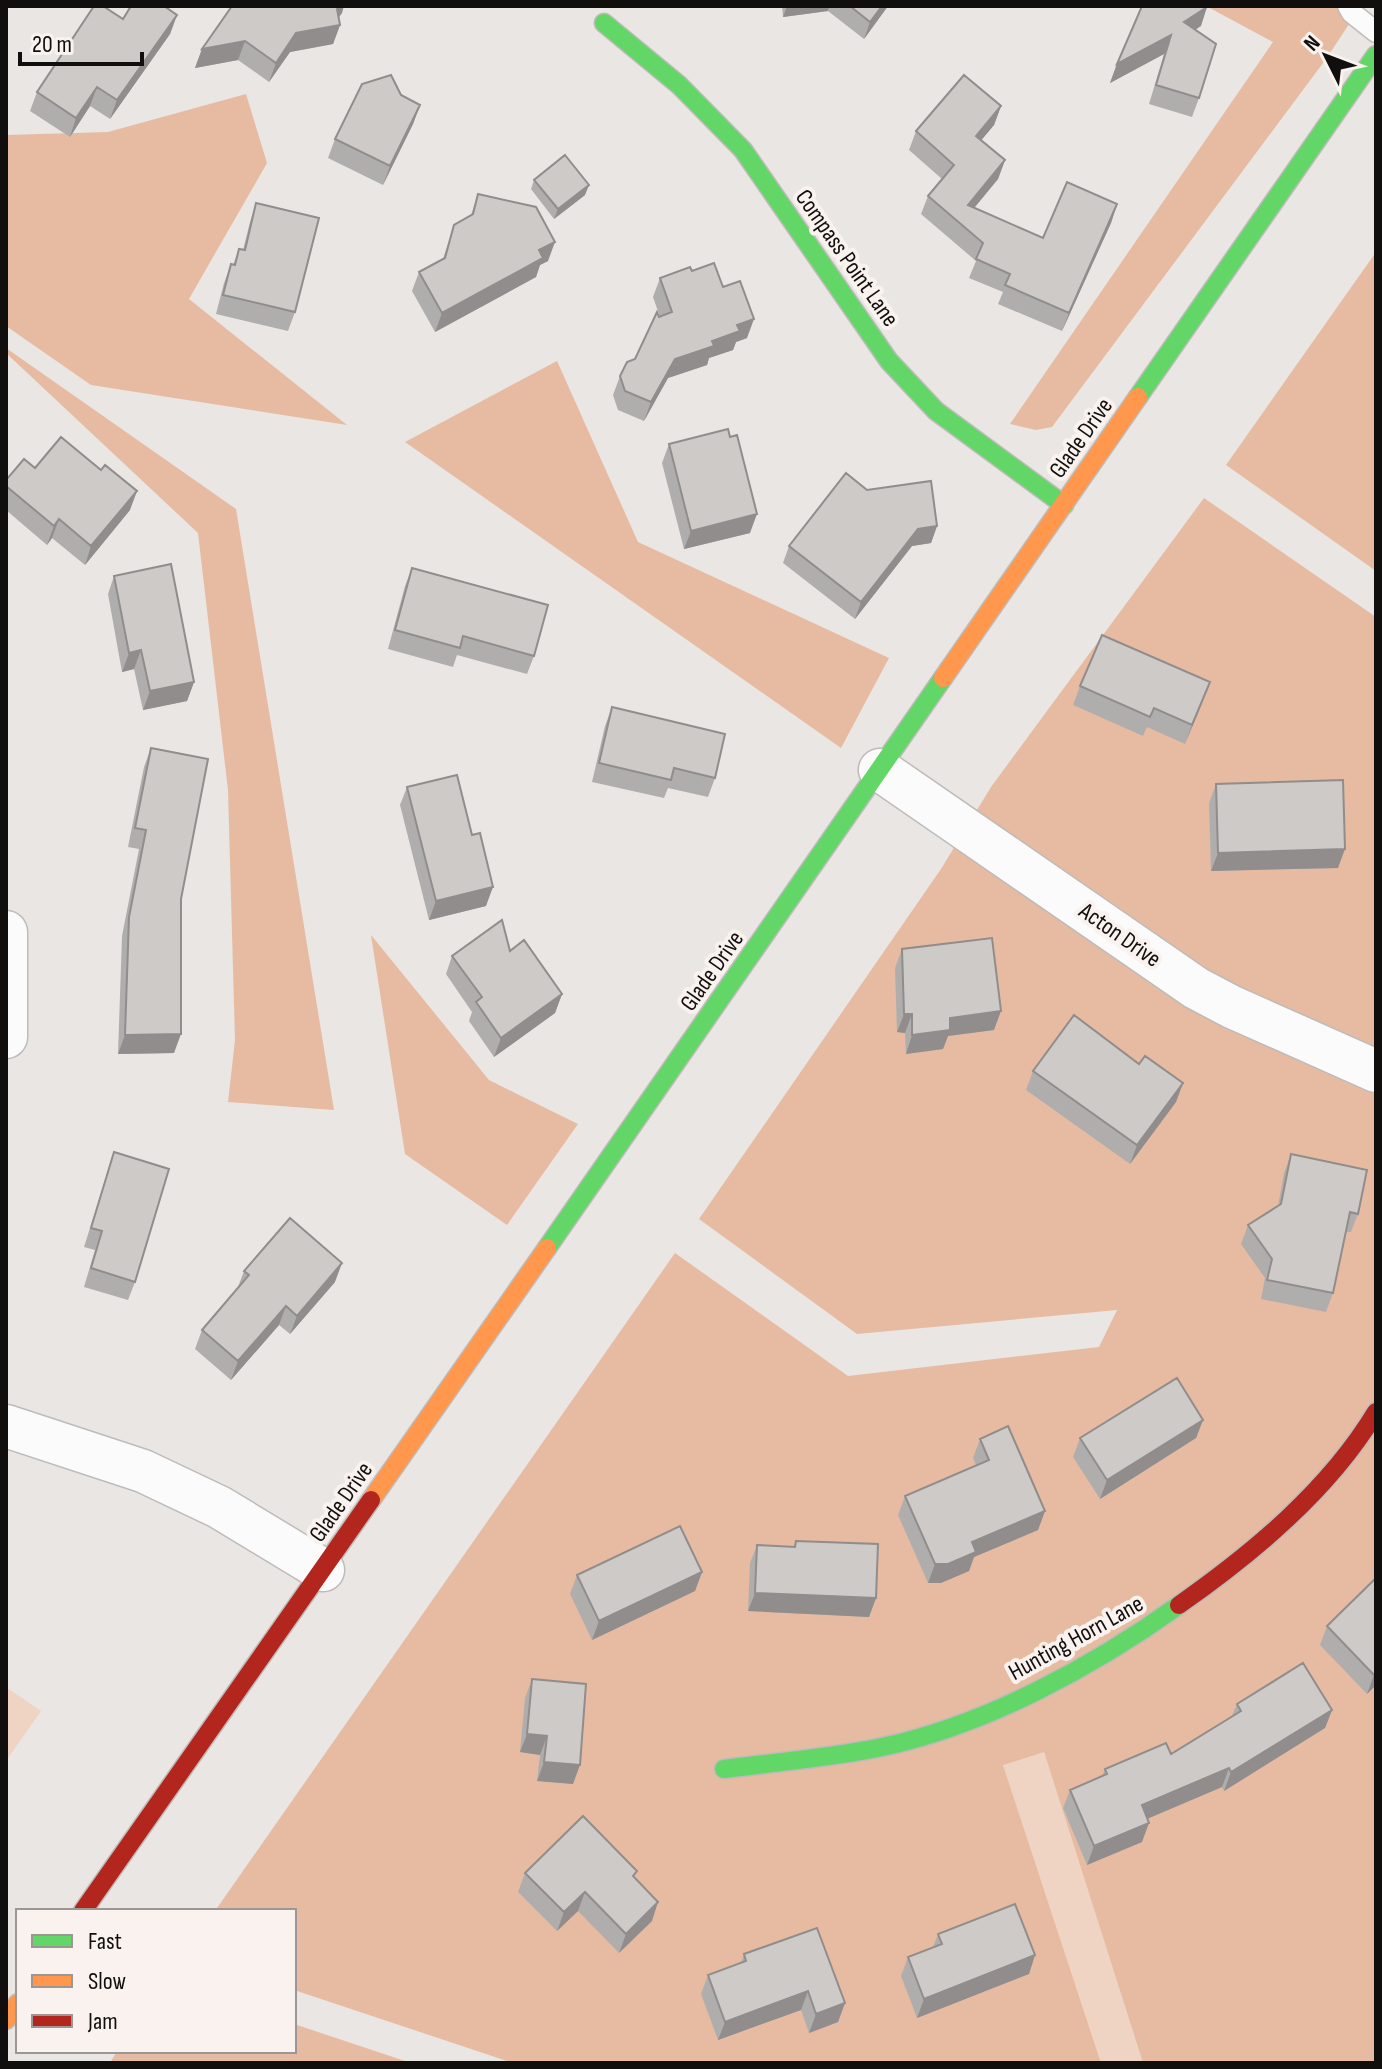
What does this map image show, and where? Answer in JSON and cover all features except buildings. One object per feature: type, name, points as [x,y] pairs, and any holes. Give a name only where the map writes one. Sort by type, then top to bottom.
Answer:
[{"type":"street","name":"Compass Point Lane","points":[[604,23],[679,85],[743,150],[889,361],[936,411],[1064,505]]},
{"type":"street","name":"Glade Drive","points":[[84,1909],[1376,55]]},
{"type":"street","name":"Acton Drive","points":[[880,770],[1196,988],[1246,1014],[1376,1071]]},
{"type":"street","points":[[6,932],[6,1037]]},
{"type":"street","name":"Hunting Horn Lane","points":[[724,1769],[884,1746],[977,1716],[1033,1692],[1180,1606],[1256,1548],[1323,1482],[1376,1412]]},
{"type":"street","points":[[6,1426],[143,1471],[219,1507],[323,1570]]},
{"type":"lane","points":[[1348,6],[1352,13],[1376,32]]},
{"type":"shaded area","points":[[1206,6],[1361,6],[1326,59],[1052,427],[1036,430],[1010,424],[1273,42]]},
{"type":"shaded area","points":[[246,94],[267,163],[189,299],[347,425],[91,385],[6,326],[6,135],[108,132]]},
{"type":"shaded area","points":[[1376,252],[1376,571],[1226,465]]},
{"type":"shaded area","points":[[6,348],[236,509],[334,1110],[228,1102],[235,1040],[228,790],[198,533],[6,353]]},
{"type":"shaded area","points":[[557,361],[638,542],[889,658],[841,748],[405,442]]},
{"type":"shaded area","points":[[1204,498],[1376,617],[1376,2063],[1143,2063],[1044,1752],[1003,1765],[1101,2063],[513,2063],[296,1991],[296,1909],[216,1909],[675,1253],[848,1376],[1099,1347],[1117,1310],[857,1334],[699,1219],[941,869],[991,787]]},
{"type":"shaded area","points":[[371,935],[489,1080],[578,1124],[507,1225],[405,1154]]},
{"type":"shaded area","points":[[6,1687],[41,1711],[6,1761]]},
{"type":"shaded area","points":[[1033,1692],[1044,1752],[1143,2063],[1101,2063],[1003,1765]]},
{"type":"shaded area","points":[[296,2025],[411,2063],[110,2063],[116,2053],[296,2053]]},
{"type":"traffic: fast","points":[[604,23],[679,85],[743,150],[889,361],[936,411],[1064,505]]},
{"type":"traffic: fast","points":[[1138,397],[1376,55]]},
{"type":"traffic: fast","points":[[547,1248],[943,678]]},
{"type":"traffic: fast","points":[[724,1769],[862,1751],[960,1724],[1038,1691],[1075,1671],[1179,1605]]},
{"type":"traffic: slow","points":[[943,678],[1138,397]]},
{"type":"traffic: slow","points":[[371,1500],[547,1248]]},
{"type":"traffic: slow","points":[[6,2020],[16,2006]]},
{"type":"traffic: jam","points":[[1179,1605],[1261,1542],[1313,1494],[1357,1441],[1376,1412]]},
{"type":"traffic: jam","points":[[84,1909],[371,1500]]}]
